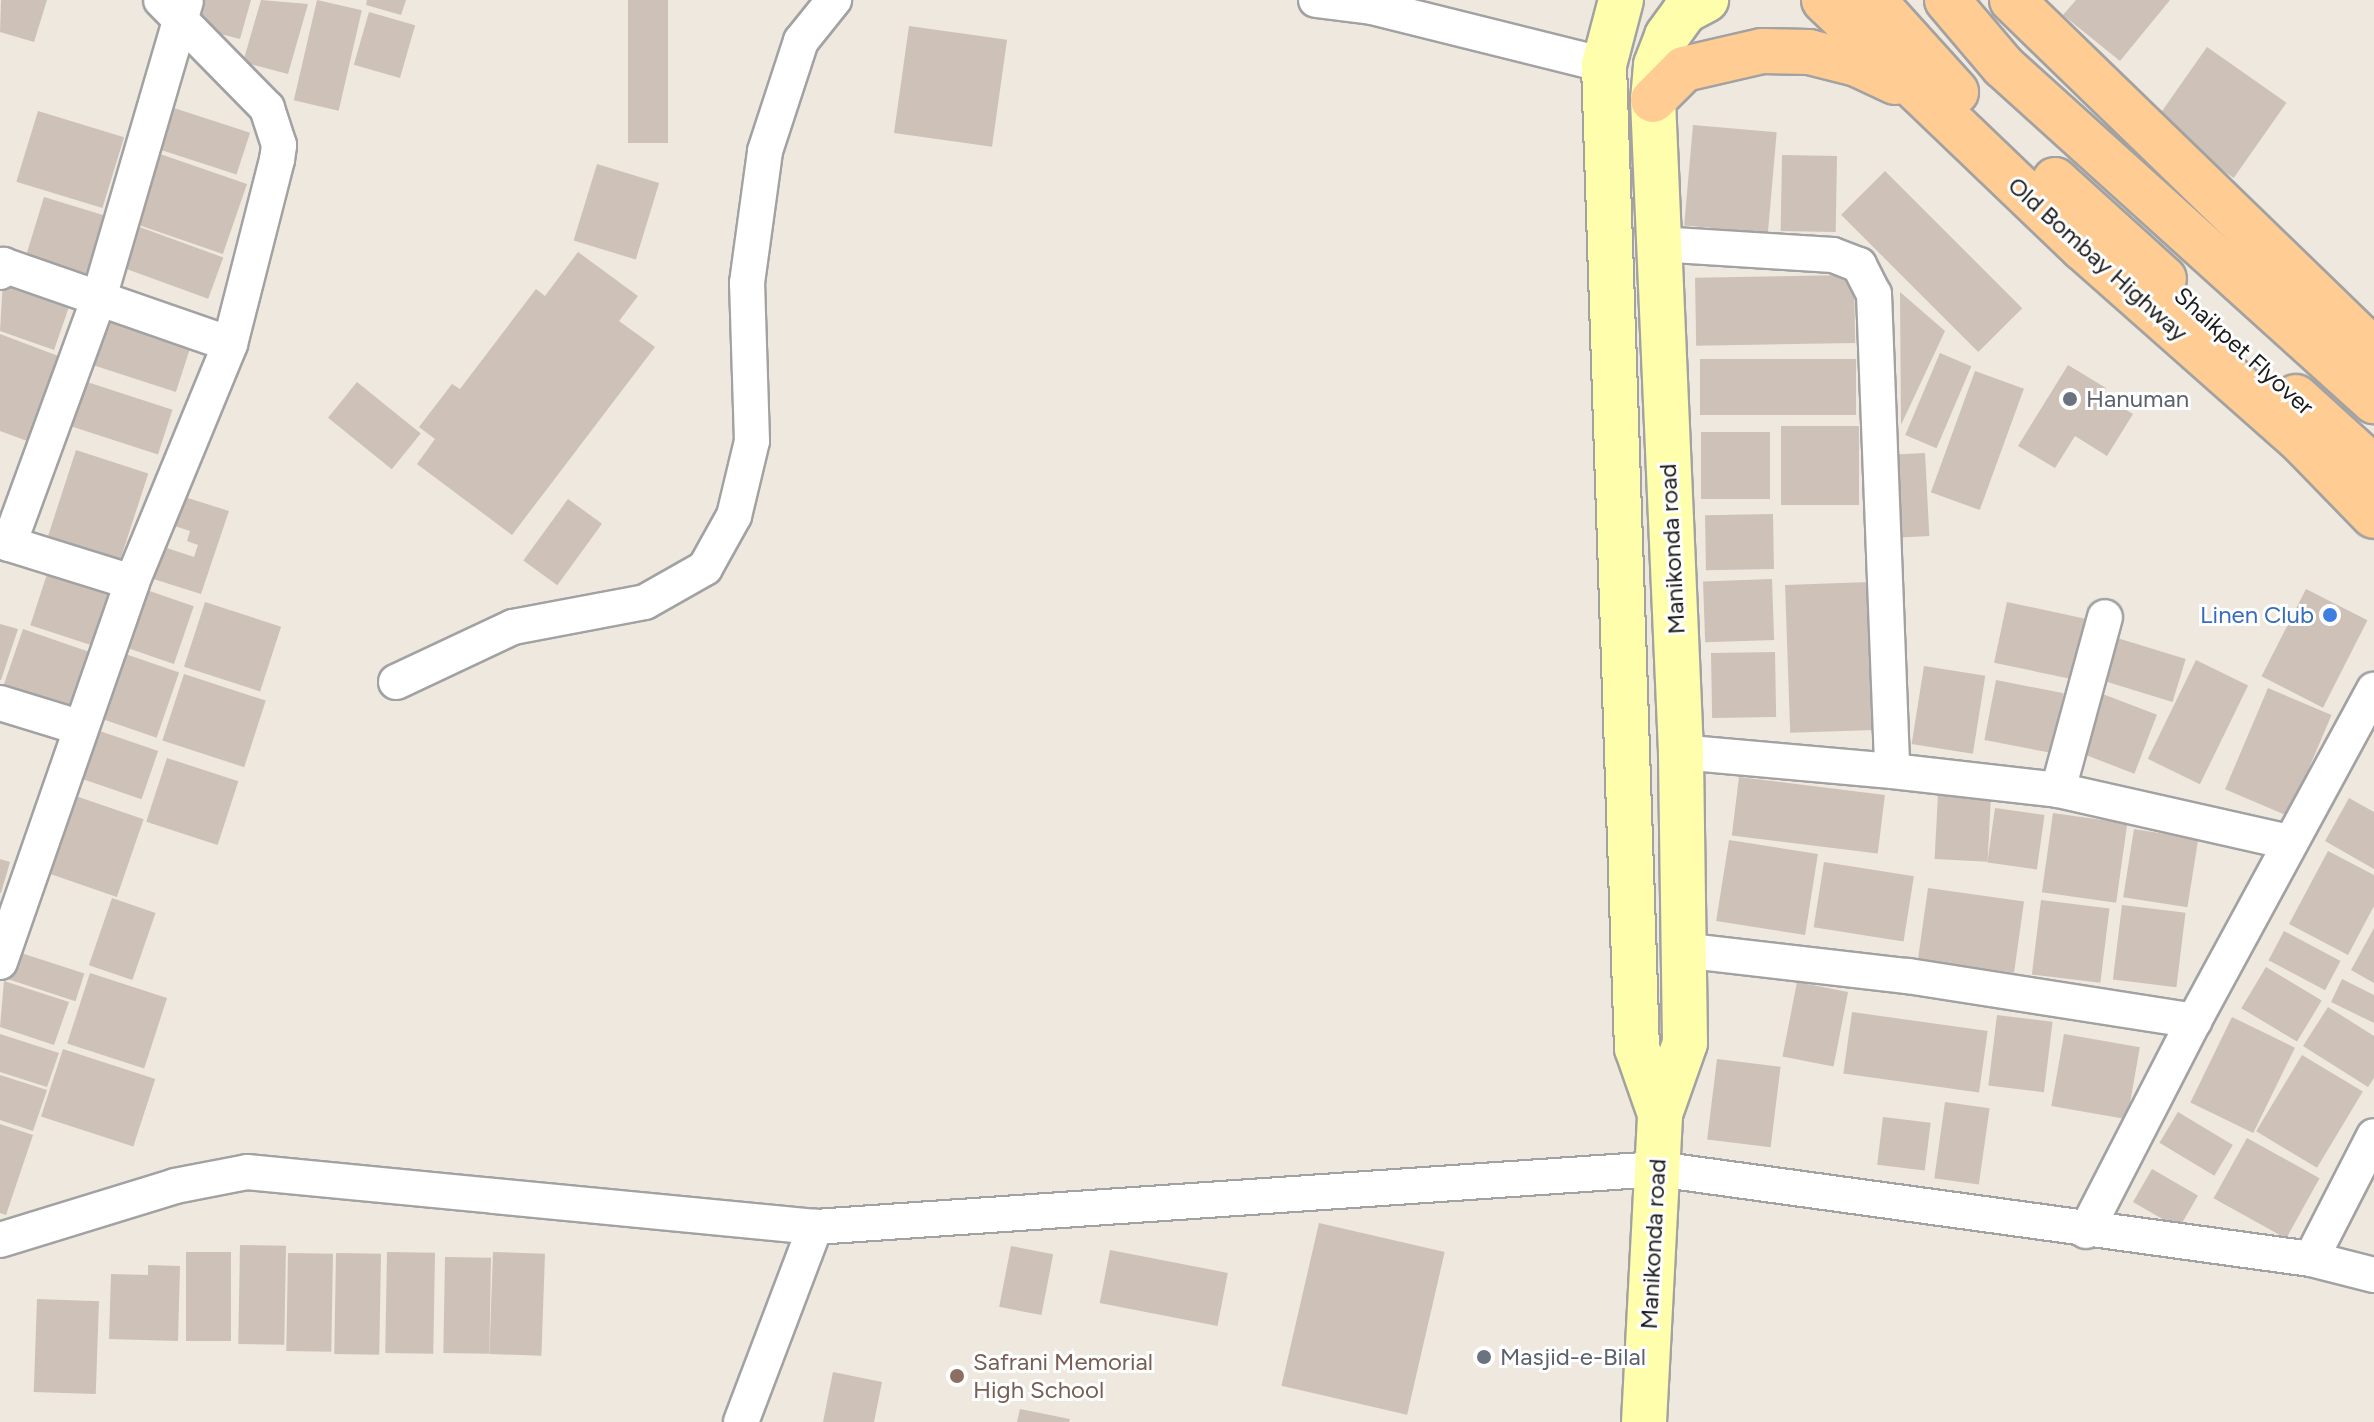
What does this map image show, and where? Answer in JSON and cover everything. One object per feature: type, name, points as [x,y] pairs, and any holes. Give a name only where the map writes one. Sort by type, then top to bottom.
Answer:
[{"type":"main road","name":"Shaikpet Flyover","points":[[1873,0],[1942,79],[2374,468]]},
{"type":"main road","name":"Shaikpet Flyover","points":[[1947,0],[2003,66],[2374,401]]},
{"type":"main road","points":[[2012,0],[2369,336]]},
{"type":"main road","name":"Old Bombay Highway","points":[[1822,1],[1916,91],[2302,442],[2374,516]]},
{"type":"main road","points":[[1653,100],[1684,69],[1762,51],[1809,52],[1857,64],[1916,91]]},
{"type":"street","points":[[396,682],[513,627],[645,602],[705,568],[734,516],[752,441],[747,283],[765,151],[801,41],[834,0]]},
{"type":"street","points":[[1316,0],[1372,7],[1604,65]]},
{"type":"street","name":"Manikonda road","points":[[1621,0],[1604,65],[1637,1048],[1660,1114]]},
{"type":"street","name":"Manikonda road","points":[[1644,1422],[1660,1114],[1685,1043],[1681,752],[1653,100],[1656,65],[1691,4]]},
{"type":"street","points":[[132,582],[4,543],[99,298],[176,6]]},
{"type":"street","points":[[0,962],[78,727],[132,582],[230,344],[279,145],[267,108],[176,6]]},
{"type":"street","points":[[1658,244],[1833,255],[1859,265],[1867,277],[1874,294],[1892,771]]},
{"type":"street","points":[[0,272],[3,265],[230,344]]},
{"type":"street","points":[[2058,790],[2105,617]]},
{"type":"street","points":[[2086,1231],[2289,842],[2374,690]]},
{"type":"street","points":[[0,703],[78,727]]},
{"type":"street","points":[[1681,752],[2058,790],[2289,842]]},
{"type":"street","points":[[1682,950],[1908,976],[2194,1021]]},
{"type":"street","points":[[2311,1259],[2374,1136]]},
{"type":"street","points":[[0,1240],[175,1186],[247,1172],[815,1227],[1657,1169],[2086,1231],[2311,1259],[2374,1275]]},
{"type":"street","points":[[741,1422],[815,1227]]},
{"type":"building","points":[[1,0],[47,0],[34,42],[0,32]]},
{"type":"building","points":[[197,0],[251,0],[240,39],[190,26]]},
{"type":"building","points":[[261,0],[308,4],[288,74],[243,62]]},
{"type":"building","points":[[317,0],[362,10],[339,111],[294,100]]},
{"type":"building","points":[[367,0],[406,0],[401,15],[366,5]]},
{"type":"building","points":[[628,0],[668,0],[668,143],[628,143]]},
{"type":"building","points":[[2076,0],[2170,0],[2120,61],[2063,15]]},
{"type":"building","points":[[369,12],[415,25],[400,78],[354,65]]},
{"type":"building","points":[[909,26],[1007,40],[992,147],[894,133]]},
{"type":"building","points":[[2207,47],[2286,103],[2234,178],[2154,122]]},
{"type":"building","points":[[174,108],[250,133],[236,175],[160,150]]},
{"type":"building","points":[[38,111],[124,137],[102,208],[16,182]]},
{"type":"building","points":[[1693,125],[1777,132],[1768,233],[1684,226]]},
{"type":"building","points":[[160,154],[247,184],[223,254],[136,224]]},
{"type":"building","points":[[1782,155],[1837,156],[1836,232],[1781,231]]},
{"type":"building","points":[[597,164],[659,183],[636,260],[574,241]]},
{"type":"building","points":[[1885,171],[2022,308],[1978,352],[1841,215]]},
{"type":"building","points":[[44,197],[106,216],[85,287],[22,268]]},
{"type":"building","points":[[134,225],[223,257],[208,299],[119,266]]},
{"type":"building","points":[[578,252],[638,296],[619,321],[655,347],[512,535],[417,464],[435,439],[419,427],[452,384],[460,389],[536,289],[545,296]]},
{"type":"building","points":[[1854,275],[1855,343],[1696,346],[1695,278]]},
{"type":"building","points":[[3,281],[70,304],[54,350],[0,331]]},
{"type":"building","points":[[1900,292],[1945,331],[1901,425]]},
{"type":"building","points":[[107,316],[192,344],[176,392],[91,365]]},
{"type":"building","points":[[0,334],[61,357],[30,442],[0,431]]},
{"type":"building","points":[[1940,353],[1971,366],[1937,448],[1905,435]]},
{"type":"building","points":[[1700,359],[1856,359],[1856,415],[1700,415]]},
{"type":"building","points":[[2068,365],[2106,388],[2101,395],[2133,414],[2107,456],[2075,436],[2055,468],[2018,446]]},
{"type":"building","points":[[1975,371],[2024,389],[1980,510],[1931,492]]},
{"type":"building","points":[[84,381],[172,410],[158,454],[69,426]]},
{"type":"building","points":[[357,382],[421,434],[392,469],[328,418]]},
{"type":"building","points":[[1781,426],[1859,426],[1859,505],[1781,505]]},
{"type":"building","points":[[1701,432],[1770,432],[1770,499],[1701,499]]},
{"type":"building","points":[[76,450],[148,473],[118,566],[46,542]]},
{"type":"building","points":[[1925,453],[1929,536],[1900,537],[1896,455]]},
{"type":"building","points":[[172,493],[229,511],[201,594],[144,576],[155,544],[194,557],[198,545],[187,541],[190,531],[162,522]]},
{"type":"building","points":[[568,499],[602,524],[557,585],[523,560]]},
{"type":"building","points":[[1773,514],[1774,569],[1706,570],[1705,515]]},
{"type":"building","points":[[47,574],[114,596],[97,647],[30,625]]},
{"type":"building","points":[[1772,579],[1774,640],[1705,642],[1703,581]]},
{"type":"building","points":[[1869,582],[1874,730],[1790,733],[1785,585]]},
{"type":"building","points":[[138,587],[194,606],[174,664],[118,645]]},
{"type":"building","points":[[2306,589],[2367,620],[2323,708],[2262,676]]},
{"type":"building","points":[[205,602],[281,627],[260,691],[184,667]]},
{"type":"building","points":[[2007,602],[2085,619],[2072,679],[1994,663]]},
{"type":"building","points":[[0,624],[18,629],[1,680],[0,680]]},
{"type":"building","points":[[23,629],[94,653],[71,719],[1,694]]},
{"type":"building","points":[[2114,637],[2186,659],[2173,702],[2101,680]]},
{"type":"building","points":[[111,649],[179,672],[157,738],[89,714]]},
{"type":"building","points":[[1775,652],[1776,717],[1712,718],[1711,653]]},
{"type":"building","points":[[2196,660],[2248,685],[2200,784],[2148,759]]},
{"type":"building","points":[[1924,666],[1985,676],[1973,754],[1912,744]]},
{"type":"building","points":[[184,674],[266,701],[244,767],[162,741]]},
{"type":"building","points":[[1996,680],[2064,693],[2052,753],[1984,740]]},
{"type":"building","points":[[2268,688],[2332,715],[2289,816],[2225,789]]},
{"type":"building","points":[[2100,693],[2157,715],[2134,774],[2077,752]]},
{"type":"building","points":[[91,728],[158,751],[142,799],[74,776]]},
{"type":"building","points":[[167,758],[238,781],[218,845],[146,822]]},
{"type":"building","points":[[1739,777],[1885,795],[1878,853],[1732,836]]},
{"type":"building","points":[[67,793],[144,819],[117,897],[40,871]]},
{"type":"building","points":[[1938,794],[1991,797],[1988,862],[1935,859]]},
{"type":"building","points":[[2349,798],[2374,812],[2374,869],[2325,841]]},
{"type":"building","points":[[1995,808],[2045,815],[2037,869],[1987,862]]},
{"type":"building","points":[[2053,813],[2127,823],[2116,903],[2042,892]]},
{"type":"building","points":[[2134,829],[2198,839],[2187,907],[2123,897]]},
{"type":"building","points":[[1729,840],[1818,854],[1805,935],[1716,921]]},
{"type":"building","points":[[2328,851],[2374,875],[2374,906],[2348,955],[2289,924]]},
{"type":"building","points":[[0,859],[10,862],[1,893],[0,893]]},
{"type":"building","points":[[1824,862],[1914,876],[1904,941],[1814,927]]},
{"type":"building","points":[[1928,888],[2024,901],[2014,973],[1918,959]]},
{"type":"building","points":[[112,898],[155,913],[132,980],[89,965]]},
{"type":"building","points":[[2041,900],[2109,908],[2100,983],[2032,974]]},
{"type":"building","points":[[2122,905],[2186,913],[2176,987],[2113,979]]},
{"type":"building","points":[[2374,928],[2374,983],[2351,970]]},
{"type":"building","points":[[2284,931],[2341,961],[2325,990],[2269,960]]},
{"type":"building","points":[[15,951],[84,974],[75,1001],[6,979]]},
{"type":"building","points":[[2266,967],[2322,1000],[2297,1042],[2241,1008]]},
{"type":"building","points":[[90,973],[167,998],[144,1068],[67,1043]]},
{"type":"building","points":[[2342,979],[2374,995],[2374,1023],[2331,1002]]},
{"type":"building","points":[[4,981],[69,1002],[54,1045],[0,1027]]},
{"type":"building","points":[[1797,982],[1848,992],[1834,1067],[1782,1057]]},
{"type":"building","points":[[2328,1007],[2374,1036],[2374,1078],[2368,1087],[2303,1046]]},
{"type":"building","points":[[1852,1012],[1988,1031],[1979,1092],[1843,1073]]},
{"type":"building","points":[[1997,1015],[2053,1022],[2044,1092],[1988,1085]]},
{"type":"building","points":[[2232,1017],[2295,1048],[2253,1133],[2190,1102]]},
{"type":"building","points":[[0,1034],[59,1053],[47,1087],[0,1072]]},
{"type":"building","points":[[2064,1034],[2140,1047],[2127,1119],[2051,1106]]},
{"type":"building","points":[[63,1049],[155,1079],[133,1146],[41,1117]]},
{"type":"building","points":[[2302,1055],[2363,1092],[2317,1168],[2256,1131]]},
{"type":"building","points":[[1717,1059],[1781,1067],[1771,1147],[1707,1139]]},
{"type":"building","points":[[0,1075],[47,1090],[33,1131],[0,1120]]},
{"type":"building","points":[[1945,1102],[1990,1108],[1979,1185],[1934,1178]]},
{"type":"building","points":[[2178,1112],[2233,1145],[2214,1176],[2159,1143]]},
{"type":"building","points":[[1883,1117],[1931,1123],[1925,1170],[1877,1165]]},
{"type":"building","points":[[0,1124],[33,1135],[6,1215],[0,1213]]},
{"type":"building","points":[[2247,1138],[2320,1178],[2286,1239],[2214,1198]]},
{"type":"building","points":[[2152,1169],[2198,1196],[2179,1228],[2133,1202]]},
{"type":"building","points":[[1319,1223],[1445,1252],[1407,1415],[1281,1386]]},
{"type":"building","points":[[240,1245],[286,1246],[284,1345],[238,1344]]},
{"type":"building","points":[[1011,1246],[1053,1254],[1041,1315],[999,1307]]},
{"type":"building","points":[[1110,1250],[1228,1273],[1217,1326],[1100,1303]]},
{"type":"building","points":[[186,1252],[231,1252],[231,1341],[186,1341]]},
{"type":"building","points":[[387,1252],[435,1253],[433,1354],[385,1353]]},
{"type":"building","points":[[493,1252],[545,1254],[541,1356],[489,1354]]},
{"type":"building","points":[[288,1253],[333,1254],[331,1352],[286,1351]]},
{"type":"building","points":[[336,1253],[381,1254],[379,1355],[334,1354]]},
{"type":"building","points":[[445,1257],[491,1258],[489,1354],[443,1353]]},
{"type":"building","points":[[148,1265],[180,1266],[178,1341],[109,1339],[111,1274],[148,1275]]},
{"type":"building","points":[[37,1299],[99,1301],[96,1394],[34,1392]]},
{"type":"building","points":[[833,1372],[882,1382],[874,1422],[823,1422]]},
{"type":"building","points":[[1020,1409],[1070,1419],[1069,1422],[1017,1422]]},
{"type":"place","name":"Hanuman","points":[[2070,399]]},
{"type":"place","name":"Linen Club","points":[[2330,615]]},
{"type":"place","name":"Masjid-e-Bilal","points":[[1484,1357]]},
{"type":"place","name":"Safrani Memorial High School","points":[[957,1376]]}]
